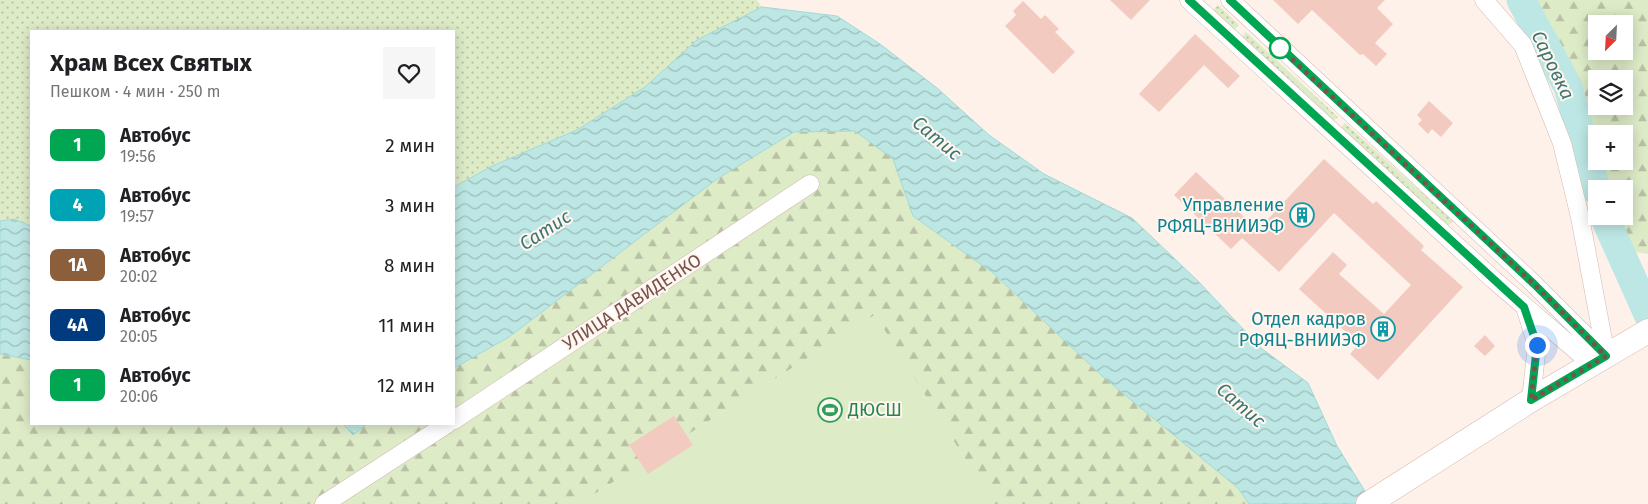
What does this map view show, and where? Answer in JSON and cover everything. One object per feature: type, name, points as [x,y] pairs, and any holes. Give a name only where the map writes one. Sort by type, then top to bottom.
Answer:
[{"type":"main road","points":[[1371,502],[1531,400],[1648,330]]},
{"type":"street","points":[[1189,0],[1524,307],[1599,360]]},
{"type":"street","points":[[1230,0],[1534,284],[1599,360]]},
{"type":"street","points":[[1484,0],[1523,45],[1562,143],[1580,217],[1599,360]]},
{"type":"street","name":"УЛИЦА ДАВИДЕНКО","points":[[455,419],[810,184]]},
{"type":"street","points":[[1524,307],[1537,345],[1531,400]]},
{"type":"street","points":[[324,504],[445,425]]},
{"type":"green space","points":[[0,0],[757,0],[762,7],[697,40],[645,87],[577,130],[492,166],[455,186],[455,30],[30,30],[30,226],[14,219],[0,221]]},
{"type":"green space","points":[[1534,0],[1648,0],[1648,254],[1617,249],[1610,225],[1633,225],[1633,180],[1595,180],[1592,170],[1633,170],[1633,125],[1588,125],[1588,156],[1543,10]]},
{"type":"green space","points":[[1218,5],[1239,25],[1232,31],[1212,11]]},
{"type":"green space","points":[[1246,32],[1338,117],[1330,123],[1240,40]]},
{"type":"green space","points":[[1345,123],[1453,221],[1447,227],[1339,130]]},
{"type":"green space","points":[[855,131],[893,159],[913,216],[993,273],[1102,376],[1238,488],[1249,504],[993,504],[875,315],[579,504],[0,504],[0,354],[30,360],[30,425],[344,425],[353,435],[366,425],[455,425],[455,367],[509,337],[717,179],[794,132]]},
{"type":"green space","name":"ДЮСШ","points":[[875,315],[993,504],[579,504]]},
{"type":"water","name":"Сатис","points":[[762,7],[837,16],[880,44],[937,88],[989,135],[1044,174],[1132,218],[1198,281],[1261,348],[1308,383],[1337,446],[1373,504],[1249,504],[1238,488],[1102,376],[993,273],[913,216],[893,159],[855,131],[794,132],[717,179],[509,337],[455,367],[455,186],[492,166],[577,130],[645,87],[697,40]]},
{"type":"water","points":[[14,219],[30,226],[30,360],[0,354],[0,221]]},
{"type":"water","points":[[344,425],[366,425],[353,435]]},
{"type":"building","points":[[1110,0],[1150,0],[1131,20]]},
{"type":"building","points":[[1273,0],[1385,0],[1377,8],[1393,24],[1375,43],[1387,54],[1376,66],[1363,54],[1360,55],[1312,10],[1298,24]]},
{"type":"building","points":[[1023,1],[1041,19],[1045,15],[1059,29],[1055,32],[1075,52],[1053,74],[1005,26],[1016,15],[1013,11]]},
{"type":"building","points":[[1195,34],[1240,76],[1228,88],[1204,65],[1159,112],[1139,94]]},
{"type":"building","points":[[1429,101],[1453,123],[1441,137],[1432,129],[1428,134],[1418,124],[1422,120],[1417,115]]},
{"type":"building","points":[[1324,159],[1373,204],[1376,201],[1424,246],[1421,250],[1463,287],[1378,380],[1350,354],[1359,344],[1299,289],[1333,252],[1347,265],[1339,274],[1384,314],[1411,285],[1334,213],[1279,272],[1242,238],[1231,249],[1174,195],[1196,172],[1258,230]]},
{"type":"building","points":[[1485,335],[1495,346],[1485,356],[1474,346]]},
{"type":"building","points":[[674,416],[693,445],[648,474],[629,445]]},
{"type":"waterway","name":"Саровка","points":[[1521,0],[1568,87],[1593,180]]},
{"type":"waterway","name":"Саровка","points":[[1608,225],[1648,314]]},
{"type":"bus line","name":"1","points":[[1189,0],[1231,41],[1524,307],[1537,345],[1531,400],[1606,356],[1534,284],[1230,0]]},
{"type":"place","name":"Управление РФЯЦ-ВНИИЭФ","points":[[1302,215]]},
{"type":"place","name":"Отдел кадров РФЯЦ-ВНИИЭФ","points":[[1383,329]]},
{"type":"place","name":"ДЮСШ","points":[[830,410]]},
{"type":"route","points":[[1280,48],[1534,284],[1606,356],[1531,400],[1537,345]]}]
